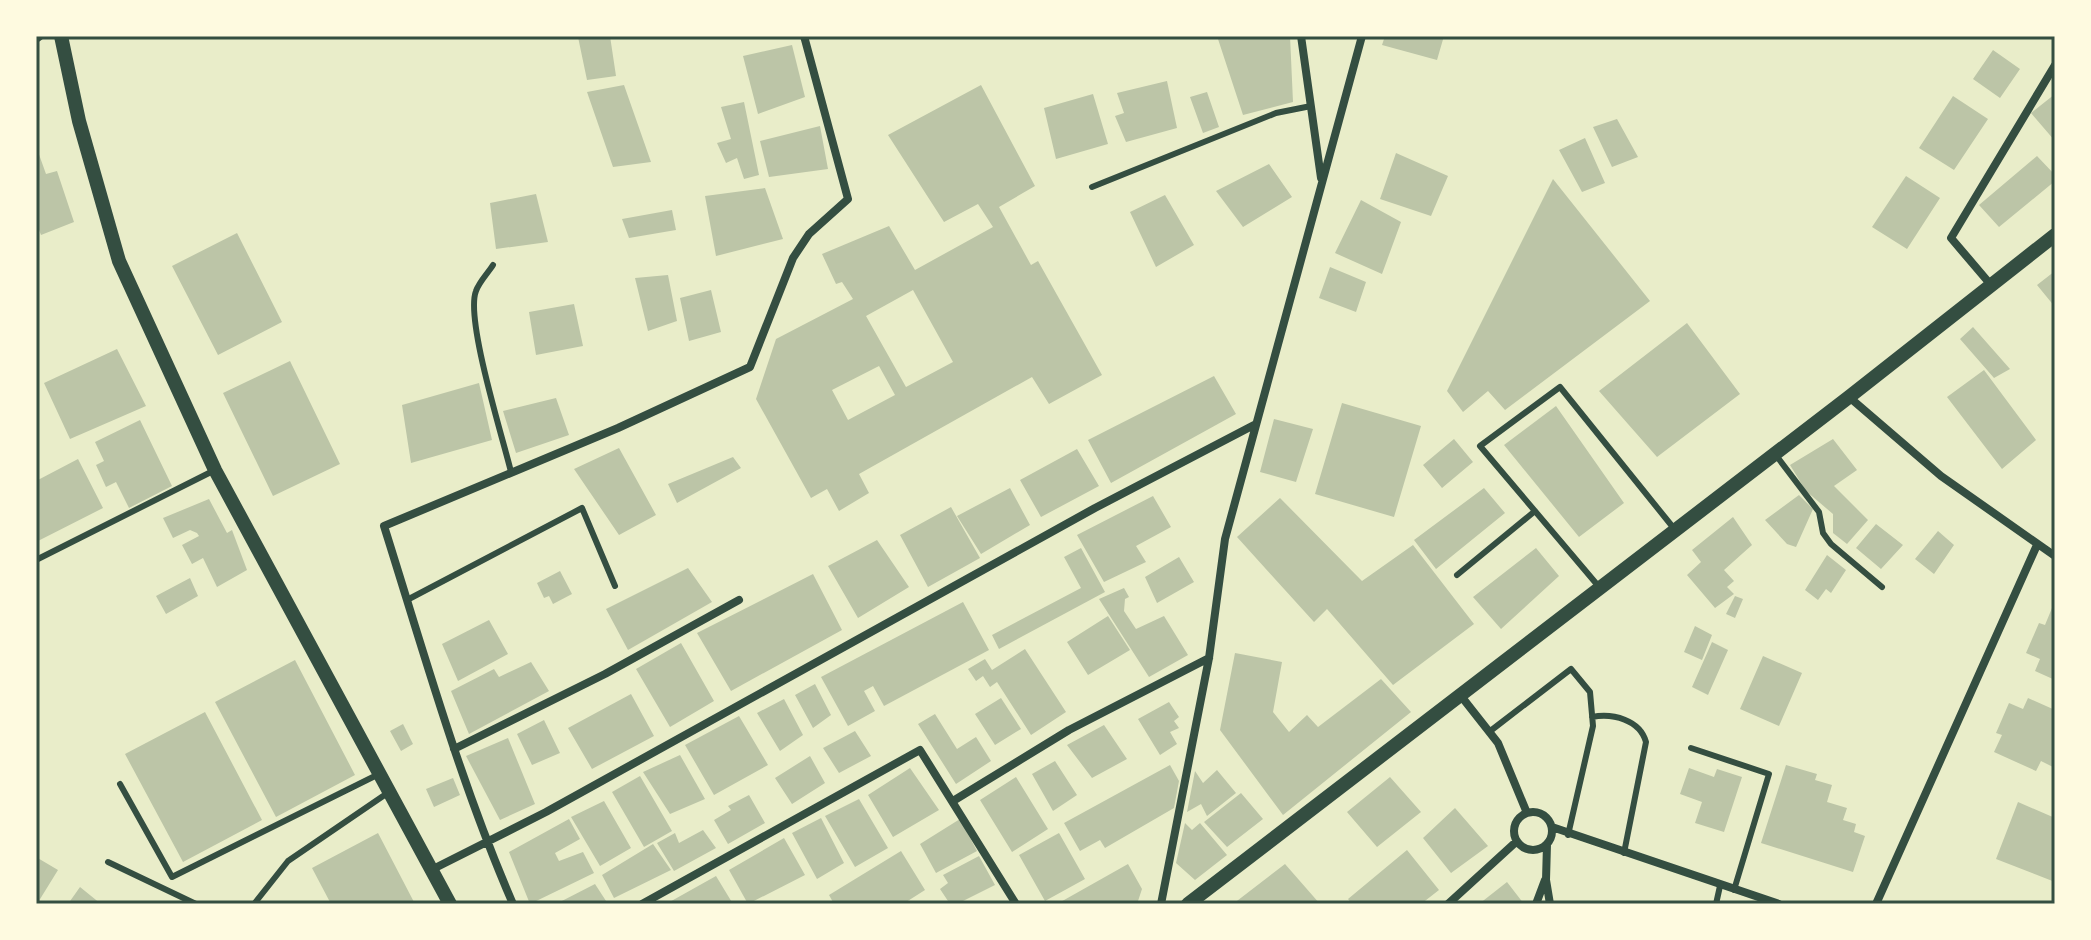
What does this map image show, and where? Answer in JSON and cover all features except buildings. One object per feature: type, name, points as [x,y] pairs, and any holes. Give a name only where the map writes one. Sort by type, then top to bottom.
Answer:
[{"type":"street","points":[[61,36],[79,121],[119,261],[215,470],[450,904]]},
{"type":"street","points":[[513,904],[487,843],[454,749],[384,526],[750,367],[793,258],[809,234],[848,199],[804,36]]},
{"type":"street","points":[[1301,36],[1321,182]]},
{"type":"street","points":[[1161,904],[1209,658],[1225,539],[1362,36]]},
{"type":"street","points":[[1991,285],[1951,238],[2055,65]]},
{"type":"street","points":[[1188,904],[1676,531],[2055,235]]},
{"type":"street","points":[[1849,397],[1941,476],[2055,556]]},
{"type":"street","points":[[431,870],[487,843],[1095,508],[1254,425]]},
{"type":"street","points":[[1876,904],[2037,545]]},
{"type":"street","points":[[454,749],[605,674],[739,600]]},
{"type":"street","points":[[953,801],[1069,730],[1209,658]]},
{"type":"street","points":[[1461,696],[1498,743],[1527,813]]},
{"type":"street","points":[[642,904],[920,750],[1016,904]]},
{"type":"street","points":[[1547,844],[1529,850],[1517,841],[1514,826],[1527,813],[1539,813],[1552,827],[1568,835],[1779,904]]},
{"type":"street","points":[[1550,904],[1546,880],[1547,844],[1552,827]]},
{"type":"street","points":[[1448,904],[1517,841]]},
{"type":"street","points":[[1536,904],[1546,880]]},
{"type":"lane","points":[[1092,187],[1276,113],[1311,106]]},
{"type":"lane","points":[[493,265],[475,292],[474,311],[511,472]]},
{"type":"lane","points":[[1601,588],[1480,446],[1560,387],[1676,531]]},
{"type":"lane","points":[[1775,454],[1819,512],[1823,533],[1831,544],[1882,587]]},
{"type":"lane","points":[[36,560],[215,470]]},
{"type":"lane","points":[[407,600],[582,508],[615,586]]},
{"type":"lane","points":[[1457,575],[1535,511]]},
{"type":"lane","points":[[1489,732],[1571,669],[1590,692],[1593,726],[1568,835]]},
{"type":"lane","points":[[1592,717],[1606,715],[1622,718],[1644,734],[1646,742],[1624,853]]},
{"type":"lane","points":[[1691,748],[1769,774],[1734,890]]},
{"type":"lane","points":[[120,784],[172,877],[379,774]]},
{"type":"lane","points":[[254,904],[288,861],[389,792]]},
{"type":"lane","points":[[108,862],[196,904]]},
{"type":"lane","points":[[1716,904],[1720,886]]}]
